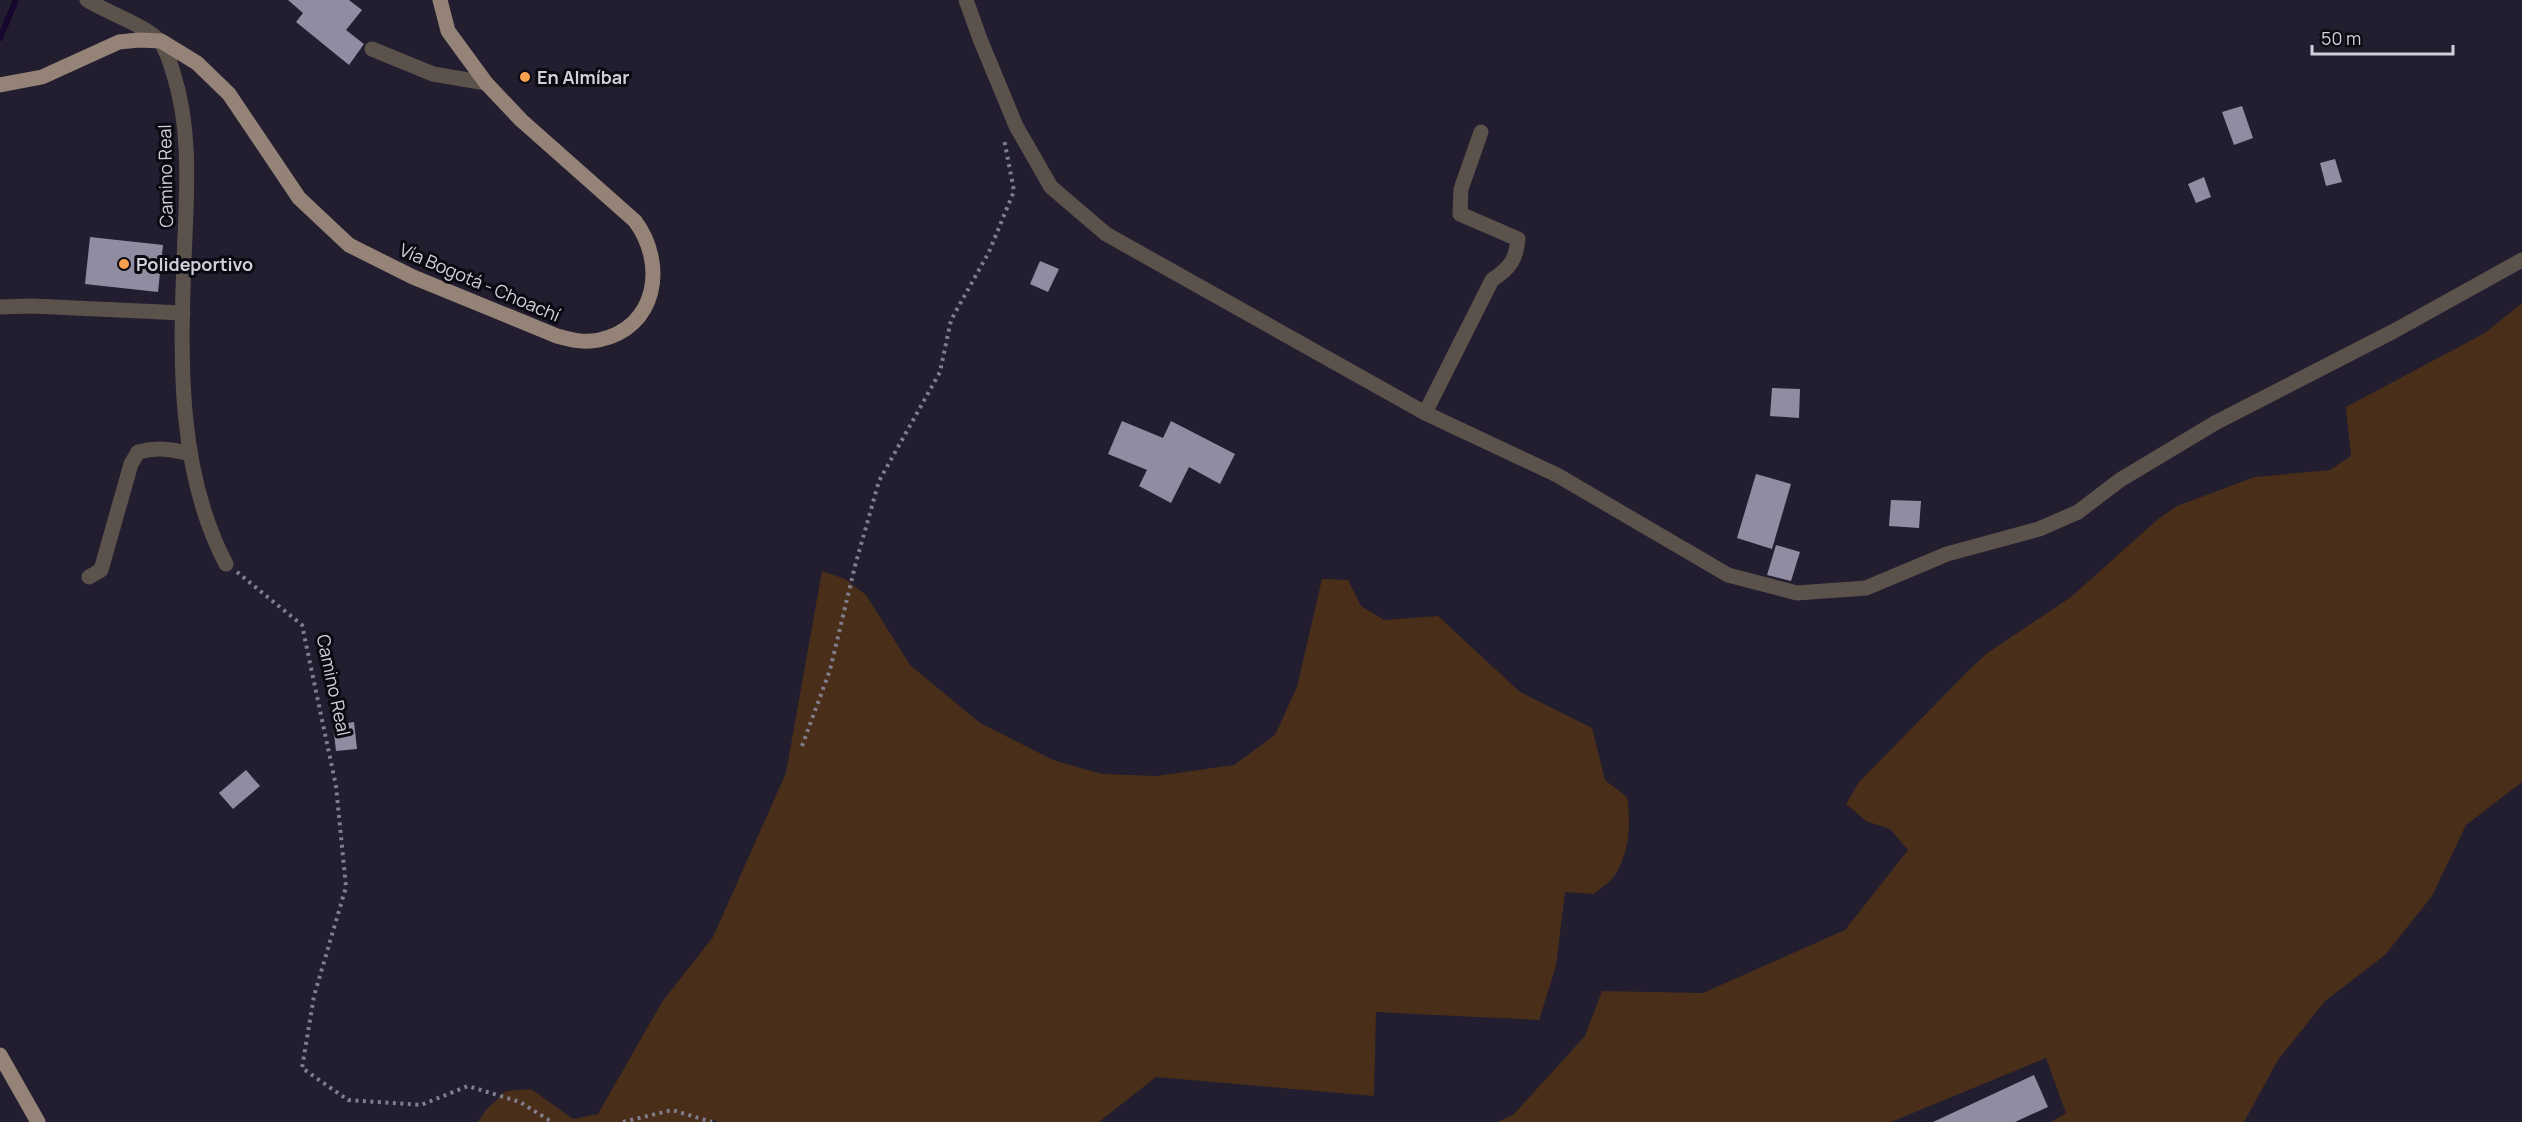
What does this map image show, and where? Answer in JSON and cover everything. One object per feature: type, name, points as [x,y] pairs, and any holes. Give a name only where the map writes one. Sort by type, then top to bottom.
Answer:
[{"type":"main road","name":"Vía Bogotá - Choachí","points":[[160,41],[197,63],[229,94],[299,198],[350,245],[413,277],[557,336],[577,341],[599,340],[618,333],[639,315],[652,290],[654,261],[644,233],[635,222],[522,120],[486,83],[448,31],[440,0]]},
{"type":"main road","points":[[0,85],[42,77],[119,42],[160,41]]},
{"type":"main road","points":[[0,1055],[38,1122]]},
{"type":"street","points":[[87,0],[129,20],[160,41]]},
{"type":"street","points":[[966,0],[1016,126],[1051,187],[1106,234],[1425,413],[1557,475],[1728,575],[1797,593],[1866,588],[1947,554],[2039,529],[2078,512],[2120,480],[2215,423],[2394,331],[2522,260]]},
{"type":"street","name":"Camino Real","points":[[160,41],[176,83],[185,122],[188,186],[183,313],[185,410],[190,454],[214,540],[226,564]]},
{"type":"street","points":[[372,49],[424,72],[486,83]]},
{"type":"street","points":[[1425,413],[1492,280],[1508,269],[1516,255],[1518,238],[1460,214],[1461,189],[1481,132]]},
{"type":"street","points":[[0,307],[32,306],[183,313]]},
{"type":"street","points":[[89,577],[101,570],[131,464],[138,452],[169,449],[190,454]]},
{"type":"path","points":[[802,746],[830,670],[855,566],[879,481],[940,372],[951,320],[989,252],[1014,191],[1003,135]]},
{"type":"path","name":"Camino Real","points":[[226,564],[302,625],[336,786],[346,887],[314,996],[302,1068],[348,1100],[421,1105],[468,1086],[520,1102],[552,1122]]},
{"type":"path","points":[[623,1122],[672,1110],[711,1122]]},
{"type":"shaded area","points":[[2522,303],[2522,782],[2466,825],[2432,896],[2385,955],[2325,1001],[2278,1060],[2244,1122],[2051,1122],[2066,1113],[2046,1058],[1891,1122],[1497,1122],[1513,1115],[1585,1036],[1602,991],[1703,993],[1845,930],[1908,850],[1890,829],[1866,821],[1846,804],[1859,782],[1986,654],[2071,597],[2157,520],[2177,506],[2255,477],[2330,470],[2351,456],[2346,407],[2485,333]]},
{"type":"shaded area","points":[[822,571],[845,579],[866,595],[910,665],[980,723],[1053,760],[1102,774],[1156,776],[1234,765],[1275,735],[1297,687],[1322,579],[1348,580],[1361,606],[1384,620],[1438,616],[1520,692],[1592,728],[1605,780],[1627,797],[1629,827],[1624,857],[1613,878],[1594,894],[1565,892],[1556,966],[1539,1020],[1376,1012],[1374,1096],[1156,1077],[1099,1122],[718,1122],[712,1119],[711,1122],[478,1122],[486,1110],[506,1091],[531,1089],[573,1119],[598,1114],[662,1002],[713,937],[786,773]]},
{"type":"building","points":[[288,0],[349,0],[362,10],[346,30],[364,44],[349,65],[296,22],[303,13]]},
{"type":"building","points":[[2242,106],[2253,138],[2234,145],[2222,112]]},
{"type":"building","points":[[2335,159],[2342,182],[2326,186],[2320,163]]},
{"type":"building","points":[[2204,177],[2211,197],[2196,203],[2188,184]]},
{"type":"building","name":"Polideportivo","points":[[90,237],[163,245],[158,292],[85,284]]},
{"type":"building","points":[[1040,261],[1059,269],[1048,292],[1030,284]]},
{"type":"building","points":[[1772,388],[1800,389],[1799,418],[1770,416]]},
{"type":"building","points":[[1122,421],[1163,438],[1171,421],[1235,454],[1220,484],[1189,467],[1171,503],[1139,486],[1147,470],[1108,454]]},
{"type":"building","points":[[1756,474],[1791,484],[1772,549],[1737,538]]},
{"type":"building","points":[[1891,500],[1921,501],[1919,528],[1889,526]]},
{"type":"building","points":[[1776,545],[1800,552],[1791,581],[1767,575]]},
{"type":"building","points":[[354,722],[357,749],[336,751],[333,725]]},
{"type":"building","points":[[246,770],[260,786],[233,809],[219,793]]},
{"type":"building","points":[[2034,1075],[2048,1107],[2015,1122],[1933,1122]]},
{"type":"waterway","points":[[0,38],[16,0]]},
{"type":"place","name":"En Almíbar","points":[[525,77]]},
{"type":"place","name":"Polideportivo","points":[[124,264]]}]
